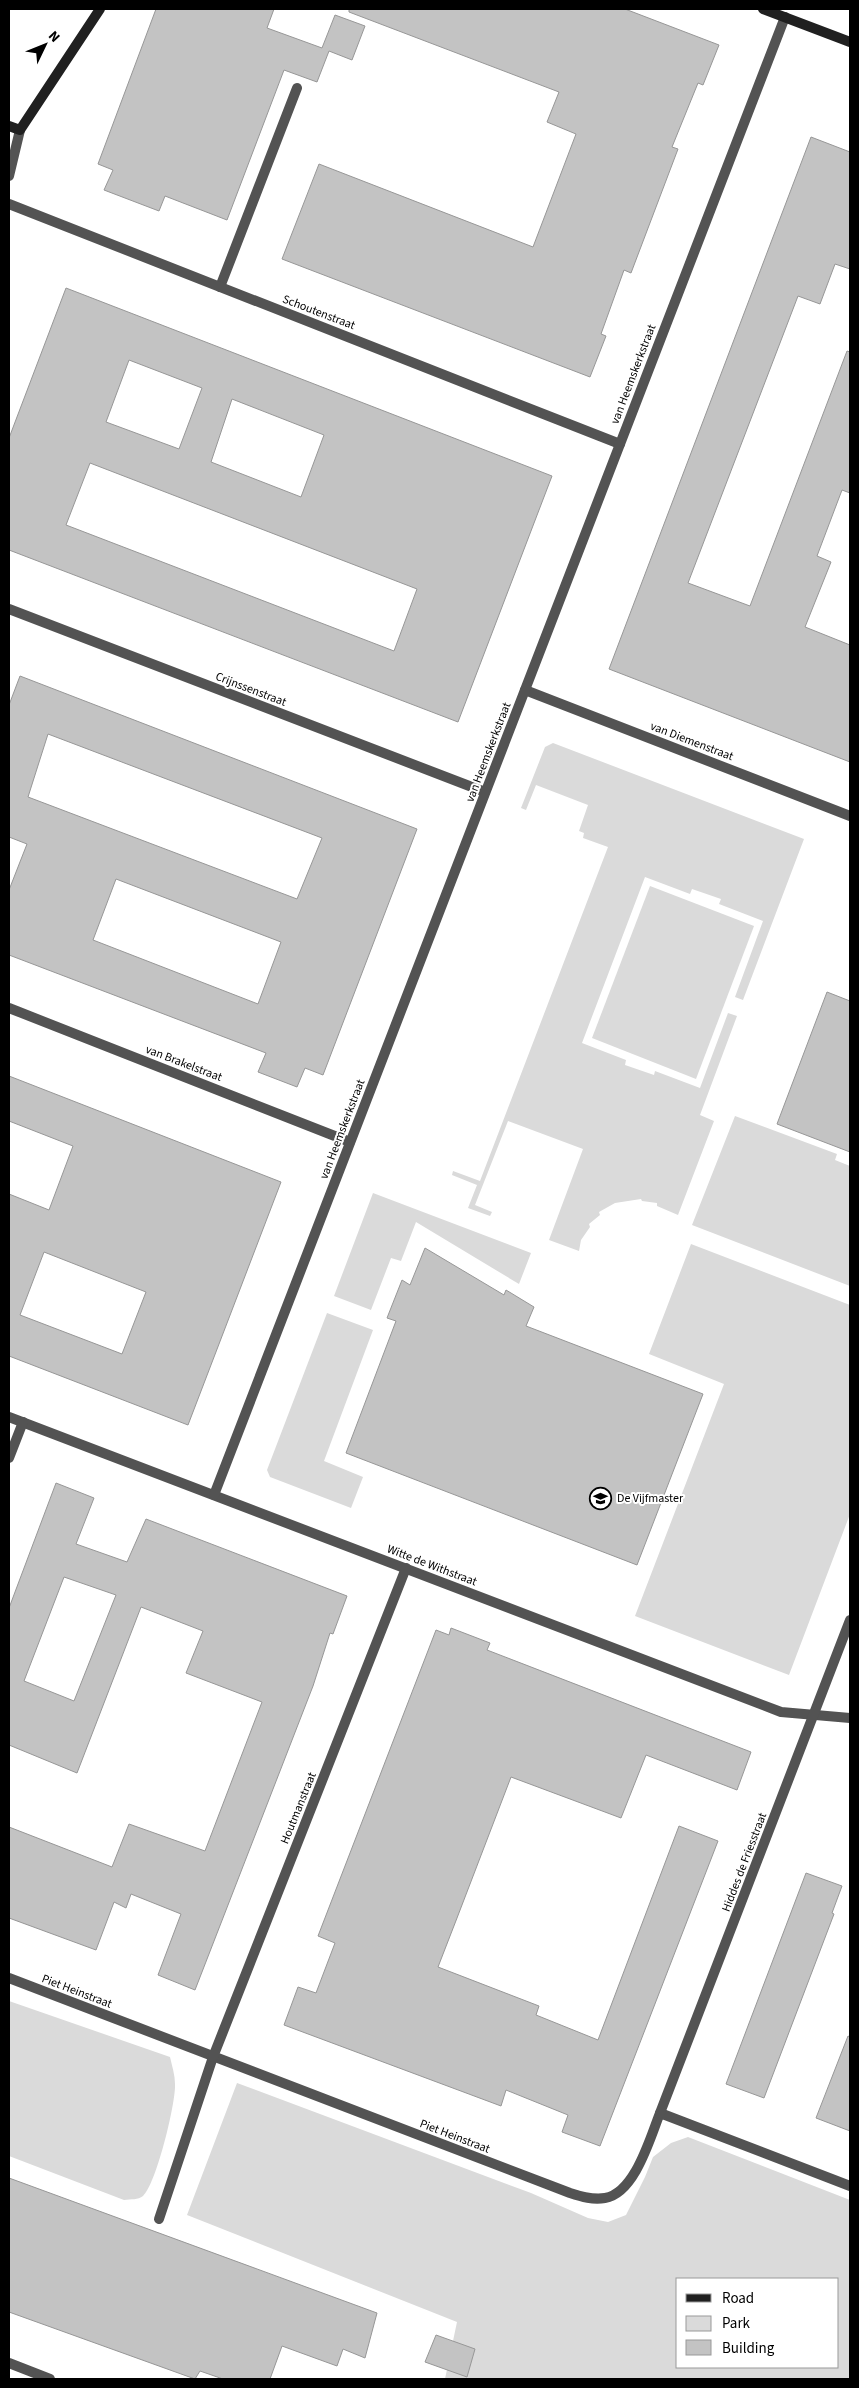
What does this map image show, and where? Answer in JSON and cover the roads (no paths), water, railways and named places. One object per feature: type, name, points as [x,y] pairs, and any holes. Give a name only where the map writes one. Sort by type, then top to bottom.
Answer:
[{"type":"street","points":[[9,176],[20,130],[100,9]]},
{"type":"street","points":[[763,9],[850,42]]},
{"type":"street","name":"van Heemskerkstraat","points":[[214,1495],[785,17]]},
{"type":"street","points":[[220,287],[297,88]]},
{"type":"street","points":[[9,126],[20,130]]},
{"type":"street","name":"Schoutenstraat","points":[[9,204],[620,444]]},
{"type":"street","name":"Crijnssenstraat","points":[[9,610],[485,792]]},
{"type":"street","name":"van Diemenstraat","points":[[525,690],[850,816]]},
{"type":"street","name":"van Brakelstraat","points":[[9,1008],[350,1142]]},
{"type":"street","name":"Witte de Withstraat","points":[[9,1417],[782,1712],[850,1718]]},
{"type":"street","points":[[9,1458],[23,1422]]},
{"type":"street","name":"Houtmanstraat","points":[[159,2218],[213,2057],[406,1568]]},
{"type":"street","name":"Hiddes de Friesstraat","points":[[660,2113],[850,1620]]},
{"type":"street","name":"Piet Heinstraat","points":[[9,1978],[570,2194],[591,2199],[607,2198],[622,2189],[634,2176],[660,2113]]},
{"type":"street","points":[[660,2113],[850,2186]]},
{"type":"street","points":[[9,2363],[50,2379]]},
{"type":"place","name":"De Vijfmaster","points":[[601,1498]]}]
